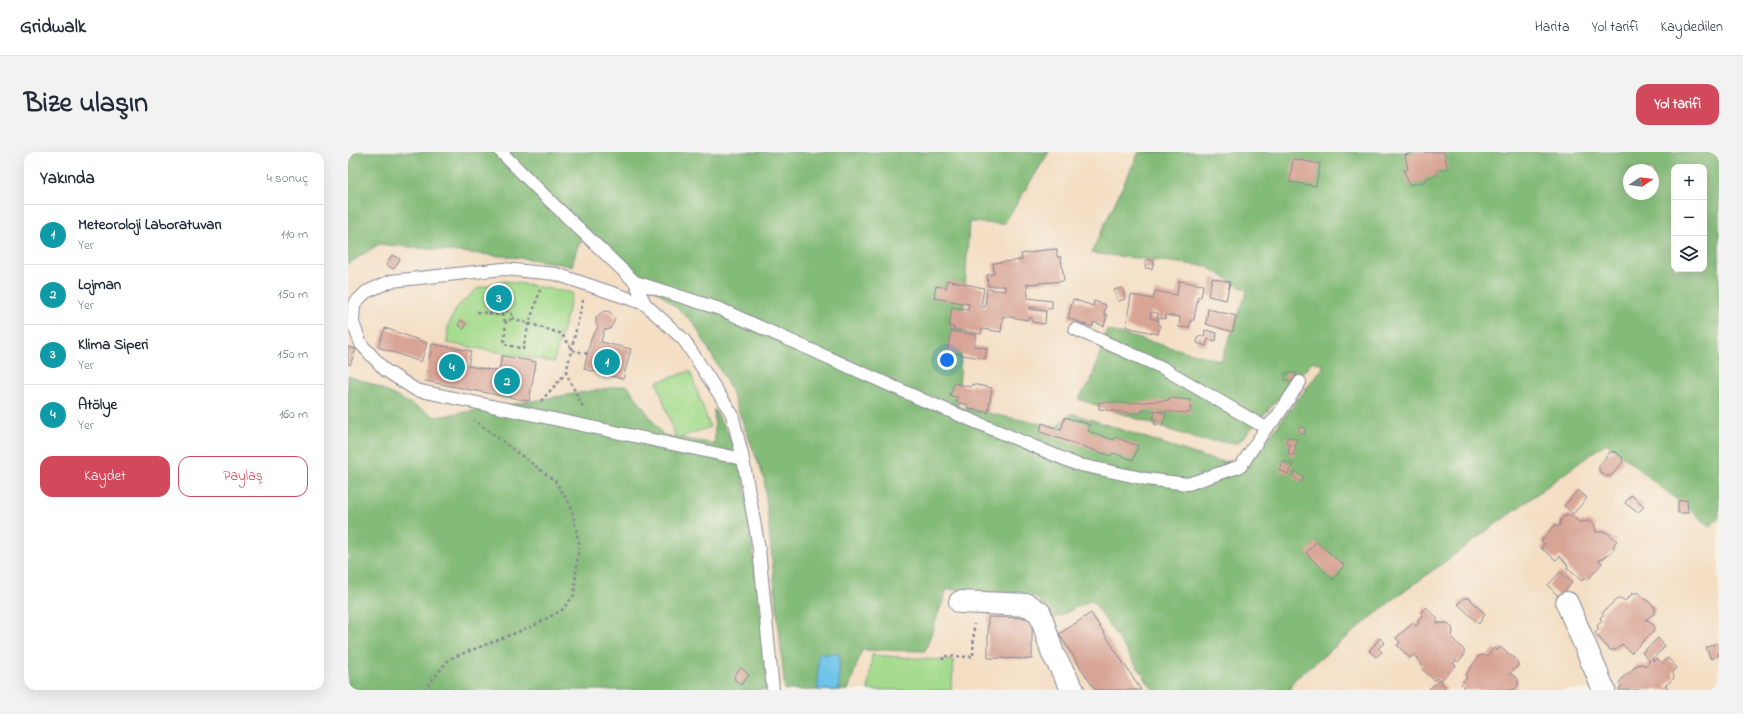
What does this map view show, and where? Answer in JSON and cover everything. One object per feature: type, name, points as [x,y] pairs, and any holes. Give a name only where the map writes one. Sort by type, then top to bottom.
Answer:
[{"type":"street","points":[[968,603],[1028,605],[1040,613],[1053,654],[1073,690]]},
{"type":"street","points":[[1567,603],[1604,690]]},
{"type":"lane","points":[[501,152],[635,282],[645,304],[684,340],[732,414],[743,459],[759,549],[773,690]]},
{"type":"lane","points":[[645,304],[556,274],[503,269],[392,281],[366,292],[354,304],[353,323],[361,344],[385,370],[416,390],[743,459]]},
{"type":"lane","points":[[635,282],[720,309],[923,400],[1076,464],[1146,479],[1188,484],[1241,466],[1266,428],[1276,418],[1300,382]]},
{"type":"lane","points":[[1075,329],[1161,368],[1266,428]]},
{"type":"path","points":[[512,288],[506,287],[502,291],[507,311],[511,313],[512,318]]},
{"type":"path","points":[[502,315],[506,321],[504,344],[523,349],[529,323],[540,291],[533,290]]},
{"type":"path","points":[[529,414],[566,373],[585,293]]},
{"type":"path","points":[[477,312],[502,315],[507,311]]},
{"type":"path","points":[[506,321],[512,318],[562,334],[572,350],[588,354]]},
{"type":"path","points":[[566,373],[593,427]]},
{"type":"path","points":[[424,690],[449,659],[533,626],[562,610],[574,595],[579,543],[571,506],[555,481],[468,415]]},
{"type":"path","points":[[943,660],[943,656],[973,657],[968,603]]},
{"type":"green space","points":[[348,152],[1049,152],[1004,224],[969,222],[958,407],[1056,427],[1071,413],[1213,460],[1248,464],[1324,366],[1313,361],[1238,443],[1200,440],[1078,399],[1091,381],[1107,330],[1221,361],[1247,291],[1206,266],[1091,253],[1139,152],[1719,152],[1719,518],[1710,526],[1606,443],[1390,602],[1294,680],[1290,690],[1153,690],[1092,600],[1055,618],[1035,596],[947,589],[925,651],[862,650],[848,690],[785,690],[764,478],[729,386],[694,323],[589,231],[577,248],[572,266],[530,259],[379,244],[348,264]]},
{"type":"green space","points":[[506,281],[573,293],[554,362],[447,343],[448,326],[457,307],[478,288]]},
{"type":"green space","points":[[690,371],[710,427],[676,439],[657,382]]},
{"type":"green space","points":[[348,376],[372,384],[436,417],[627,385],[663,435],[715,444],[714,409],[741,455],[770,690],[348,690]]},
{"type":"green space","points":[[872,655],[954,661],[951,690],[868,690]]},
{"type":"water","points":[[818,654],[839,654],[839,690],[818,690]]},
{"type":"building","points":[[1416,152],[1444,152],[1448,169],[1437,171],[1438,175],[1424,179],[1425,182],[1409,185],[1404,170],[1408,169],[1405,155]]},
{"type":"building","points":[[1293,159],[1320,164],[1316,186],[1290,182]]},
{"type":"building","points":[[1057,249],[1057,257],[1061,257],[1064,281],[1027,284],[1028,298],[1052,301],[1052,309],[1029,307],[1029,309],[1046,311],[1045,324],[1032,322],[1032,318],[1028,318],[1028,320],[1003,316],[1001,332],[982,329],[981,334],[949,327],[952,307],[968,310],[969,304],[934,298],[936,286],[946,288],[947,280],[984,288],[981,307],[985,307],[987,289],[1005,291],[1005,286],[988,286],[987,275],[994,274],[993,263],[1022,260],[1021,254]]},
{"type":"building","points":[[392,255],[400,259],[394,269],[386,265]]},
{"type":"building","points":[[1146,259],[1154,261],[1152,269],[1145,268]]},
{"type":"building","points":[[1212,278],[1230,282],[1226,300],[1208,296]]},
{"type":"building","points":[[1179,281],[1203,285],[1201,297],[1198,297],[1194,320],[1191,320],[1189,328],[1179,327],[1180,317],[1166,315],[1165,319],[1157,318],[1158,313],[1151,312],[1150,318],[1159,320],[1158,325],[1160,325],[1158,334],[1126,327],[1131,295],[1153,299],[1155,291],[1177,295]]},
{"type":"building","points":[[1122,288],[1125,299],[1118,301],[1114,290]]},
{"type":"building","points":[[500,294],[502,301],[497,303],[495,295]]},
{"type":"building","points":[[1073,299],[1093,306],[1094,301],[1106,305],[1104,314],[1107,315],[1104,326],[1094,322],[1092,327],[1068,318]]},
{"type":"building","points":[[1208,309],[1236,316],[1233,332],[1206,324]]},
{"type":"building","points":[[604,311],[610,312],[615,320],[610,329],[604,330],[601,342],[631,349],[623,379],[584,369],[591,339],[598,327],[596,324],[596,317]]},
{"type":"building","points":[[461,320],[467,324],[464,329],[458,325]]},
{"type":"building","points":[[385,328],[427,343],[421,362],[378,347]]},
{"type":"building","points":[[1205,330],[1217,333],[1216,341],[1208,339],[1206,346],[1197,343],[1198,336],[1204,337]]},
{"type":"building","points":[[951,331],[976,335],[974,346],[987,348],[985,359],[947,352]]},
{"type":"building","points":[[432,344],[471,351],[468,366],[499,371],[502,356],[536,362],[529,401],[425,381]]},
{"type":"building","points":[[348,347],[356,349],[350,365],[348,364]]},
{"type":"building","points":[[1285,373],[1296,373],[1295,381],[1285,380]]},
{"type":"building","points":[[954,383],[971,387],[972,384],[992,388],[988,413],[967,408],[968,405],[956,402],[958,397],[950,396]]},
{"type":"building","points":[[1169,398],[1191,400],[1190,413],[1142,410],[1142,413],[1129,413],[1099,409],[1099,402],[1130,403],[1169,400]]},
{"type":"building","points":[[1156,411],[1166,414],[1162,426],[1154,424],[1156,419],[1153,418]]},
{"type":"building","points":[[1065,417],[1090,425],[1088,431],[1114,440],[1115,437],[1138,446],[1133,460],[1113,453],[1111,456],[1040,432],[1042,423],[1061,430]]},
{"type":"building","points":[[1299,427],[1305,428],[1305,434],[1299,433]]},
{"type":"building","points":[[1287,437],[1297,439],[1294,455],[1288,455],[1290,444],[1286,444]]},
{"type":"building","points":[[1610,452],[1616,452],[1622,457],[1623,462],[1611,476],[1606,476],[1599,471],[1599,466]]},
{"type":"building","points":[[1283,461],[1293,465],[1288,474],[1279,470]]},
{"type":"building","points":[[1295,471],[1304,477],[1301,482],[1292,476]]},
{"type":"building","points":[[1578,490],[1587,498],[1573,514],[1564,506]]},
{"type":"building","points":[[1631,495],[1644,506],[1638,513],[1625,503]]},
{"type":"building","points":[[1687,500],[1688,513],[1678,513],[1678,501]]},
{"type":"building","points":[[1571,515],[1579,522],[1589,521],[1595,526],[1596,532],[1606,532],[1617,541],[1614,544],[1614,550],[1599,560],[1602,563],[1588,580],[1585,577],[1582,581],[1567,568],[1568,566],[1560,556],[1556,560],[1541,548],[1545,544],[1541,541],[1555,525],[1558,527],[1564,516]]},
{"type":"building","points":[[1316,542],[1344,565],[1333,580],[1306,553]]},
{"type":"building","points":[[1560,572],[1572,583],[1559,597],[1548,585]]},
{"type":"building","points":[[1637,592],[1655,607],[1655,613],[1645,620],[1648,620],[1654,626],[1654,631],[1631,653],[1622,644],[1616,650],[1610,650],[1595,633],[1599,629],[1597,626],[1602,621],[1600,618],[1603,615],[1603,612],[1617,599],[1623,599],[1625,601],[1633,593],[1635,595]]},
{"type":"building","points":[[1464,598],[1469,598],[1485,614],[1479,624],[1458,604]]},
{"type":"building","points":[[1426,607],[1437,618],[1437,623],[1448,623],[1453,629],[1452,638],[1464,650],[1464,656],[1459,661],[1455,661],[1453,663],[1456,666],[1440,681],[1447,690],[1428,690],[1439,680],[1437,678],[1435,681],[1420,667],[1422,665],[1414,654],[1410,658],[1397,645],[1400,642],[1396,638],[1413,623],[1416,626],[1418,624],[1418,620],[1423,615],[1421,612]]},
{"type":"building","points":[[1091,613],[1141,690],[1095,690],[1059,634]]},
{"type":"building","points":[[988,617],[1032,618],[1032,659],[988,658]]},
{"type":"building","points":[[1380,638],[1385,643],[1378,648],[1382,652],[1376,657],[1369,651]]},
{"type":"building","points":[[1658,638],[1665,647],[1652,659],[1654,661],[1657,658],[1662,663],[1668,658],[1677,668],[1673,672],[1674,678],[1665,686],[1671,690],[1618,690],[1622,686],[1619,683],[1626,674],[1628,674],[1637,665],[1642,664],[1645,666],[1650,661],[1642,653]]},
{"type":"building","points":[[1717,643],[1719,655],[1711,659],[1706,648]]},
{"type":"building","points":[[1500,647],[1517,660],[1518,666],[1509,674],[1512,674],[1518,679],[1518,685],[1514,690],[1462,690],[1464,687],[1461,684],[1467,678],[1465,676],[1479,656],[1485,655],[1487,657],[1494,648],[1497,651]]},
{"type":"building","points":[[741,668],[749,675],[741,685],[735,680],[734,676]]},
{"type":"place","name":"Klima Siperi","points":[[499,298]]},
{"type":"place","name":"Meteoroloji Laboratuvarı","points":[[607,362]]},
{"type":"place","name":"Atölye","points":[[452,367]]},
{"type":"place","name":"Lojman","points":[[507,381]]}]
